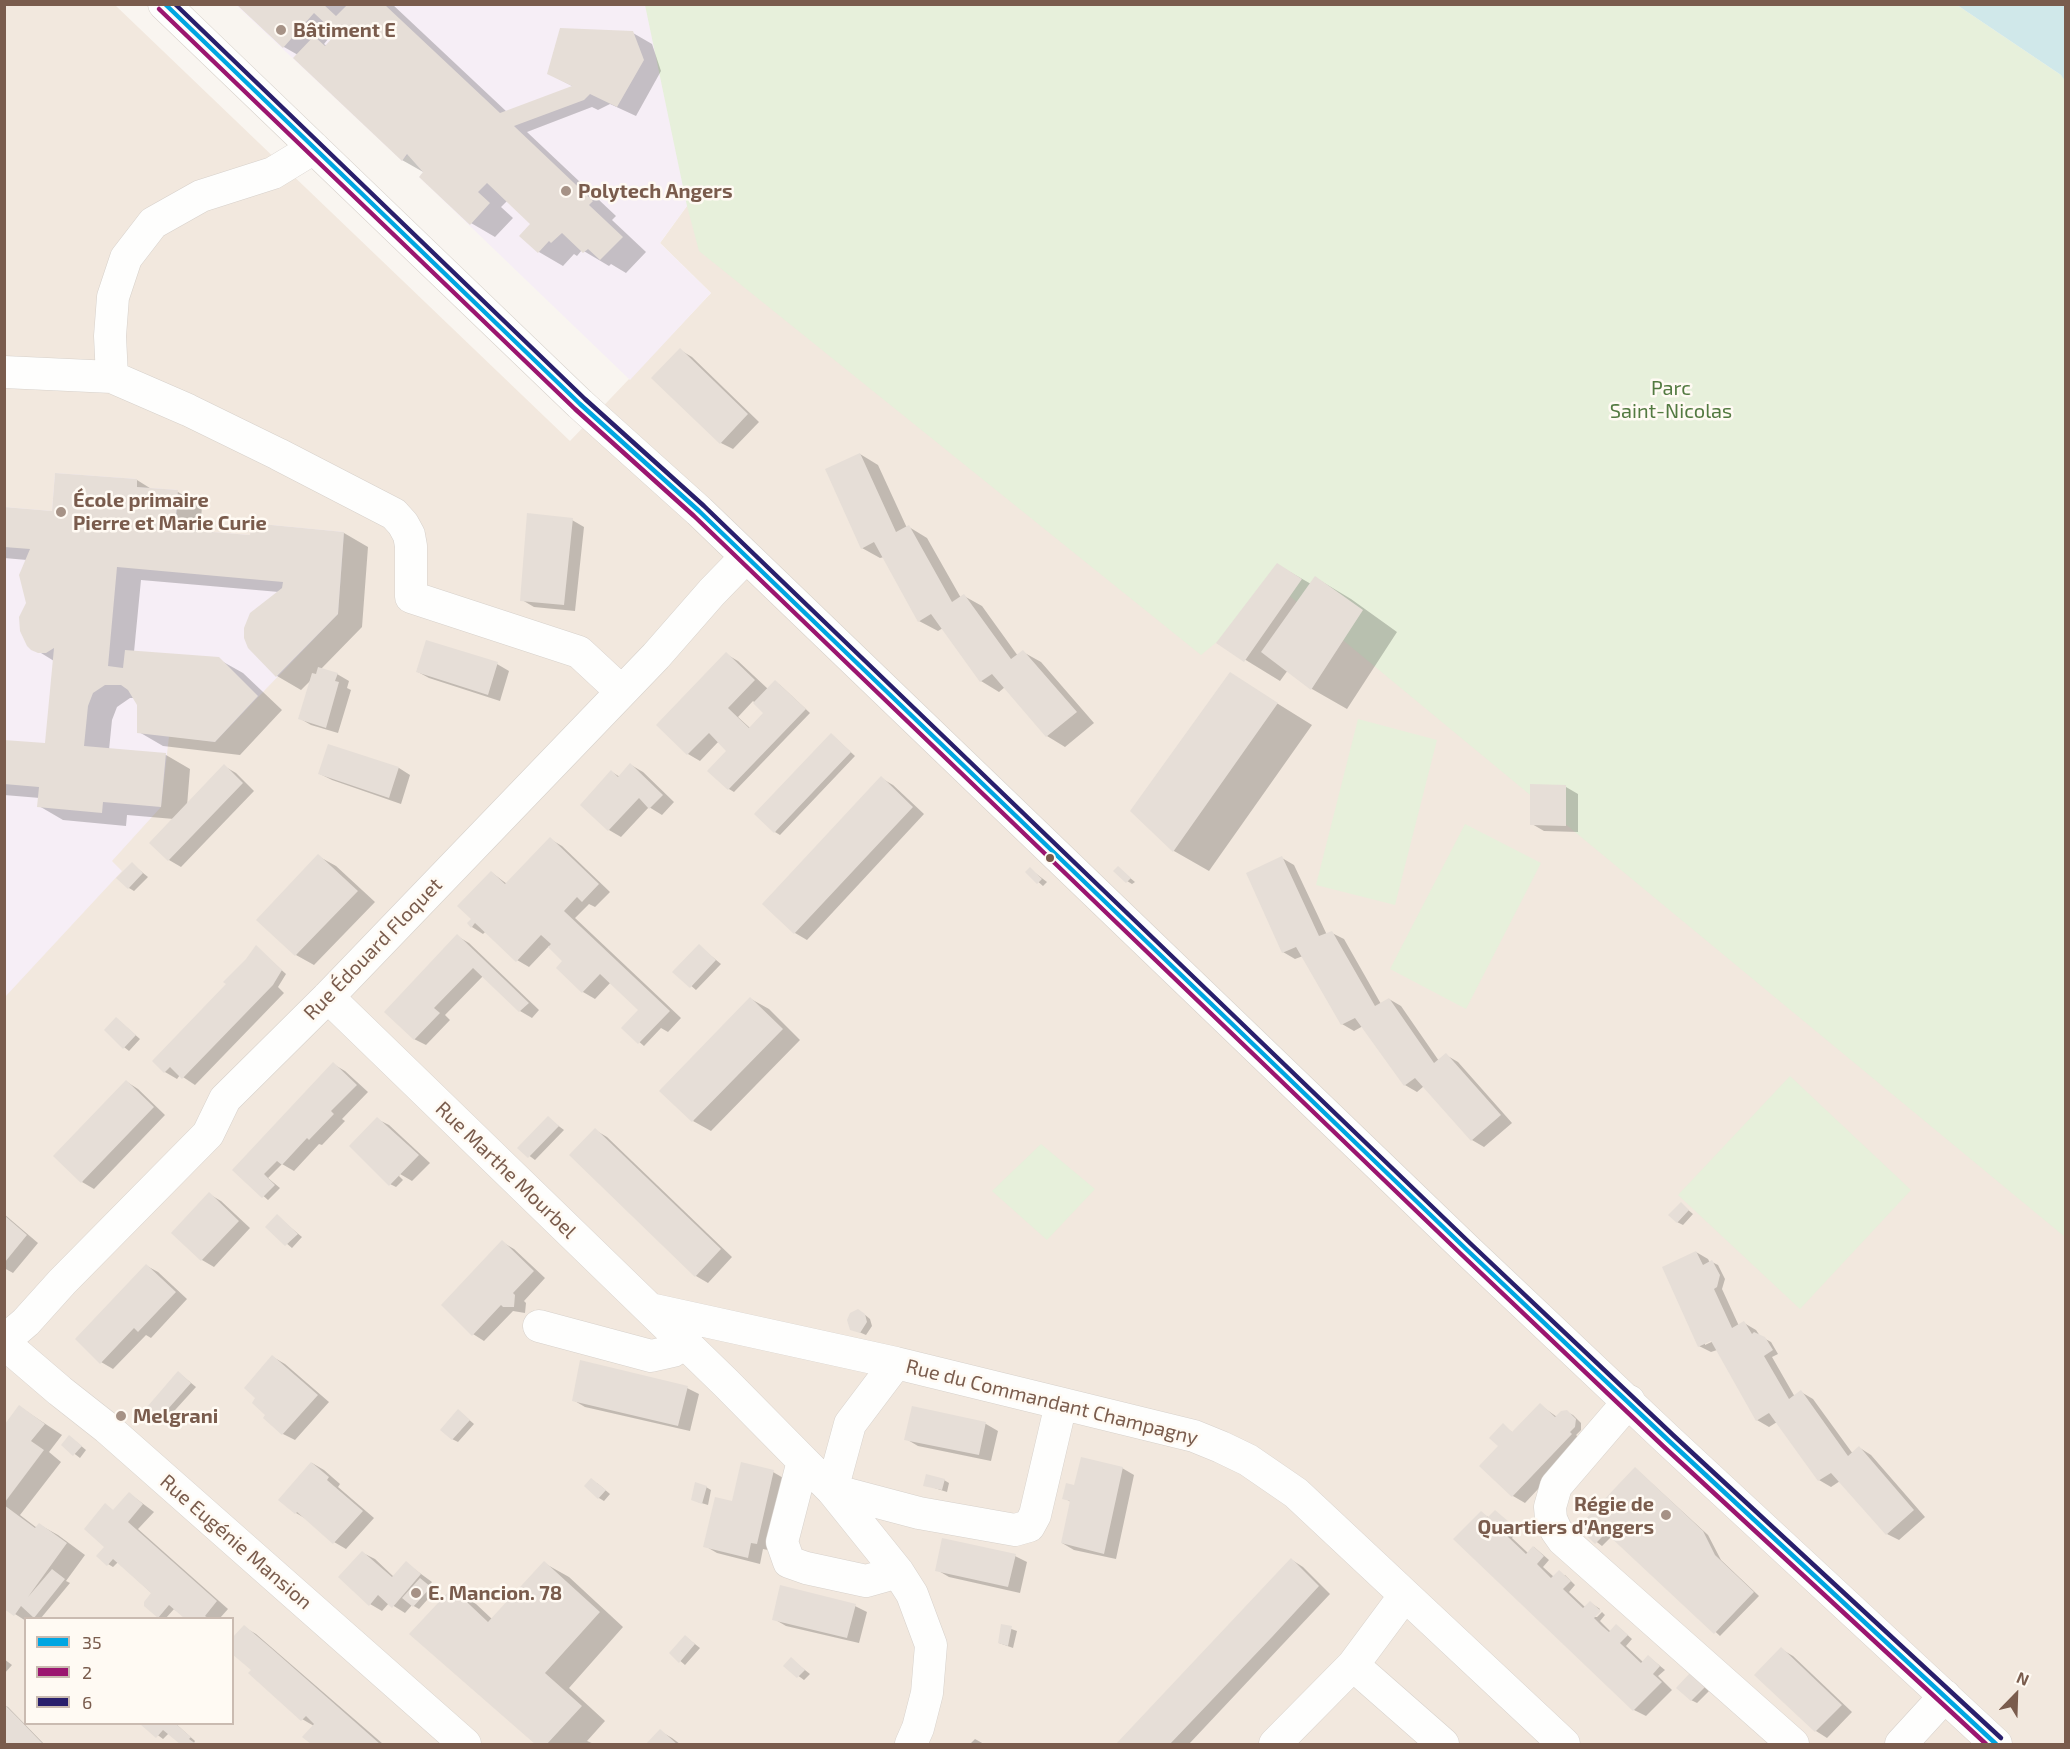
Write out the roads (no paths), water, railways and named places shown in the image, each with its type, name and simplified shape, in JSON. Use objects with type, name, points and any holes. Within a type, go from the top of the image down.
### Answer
[{"type":"street","points":[[164,4],[580,404],[699,511],[1459,1242],[1668,1440],[1996,1744]]},
{"type":"street","points":[[112,377],[110,336],[113,297],[126,258],[153,223],[201,196],[273,173],[314,148]]},
{"type":"street","points":[[4,372],[112,377],[208,420],[394,514],[409,535],[411,597],[579,652],[621,692]]},
{"type":"street","name":"Rue Édouard Floquet","points":[[4,1342],[208,1134],[225,1099],[328,997],[621,692],[746,557]]},
{"type":"street","name":"Rue Marthe Mourbel","points":[[328,997],[685,1343],[832,1490],[898,1572],[912,1594],[932,1645],[927,1693],[918,1728],[910,1744]]},
{"type":"street","name":"Rue du Commandant Champagny","points":[[650,1309],[896,1363],[1194,1436],[1248,1460],[1296,1493],[1564,1744]]},
{"type":"street","points":[[539,1326],[651,1356],[673,1351],[685,1343]]},
{"type":"street","name":"Rue Eugénie Mansion","points":[[4,1342],[60,1392],[123,1442],[465,1744]]},
{"type":"street","points":[[896,1363],[850,1424],[832,1490],[919,1513],[1016,1530],[1029,1526],[1035,1515],[1061,1404]]},
{"type":"street","points":[[1629,1401],[1556,1486],[1550,1507],[1556,1530],[1572,1548],[1792,1744]]},
{"type":"street","points":[[803,1461],[782,1542],[789,1562],[866,1581],[898,1572]]},
{"type":"street","points":[[1275,1744],[1353,1665],[1405,1595]]},
{"type":"street","points":[[1353,1665],[1443,1744]]},
{"type":"street","points":[[1901,1744],[1945,1696]]},
{"type":"water","points":[[1957,5],[2065,5],[2065,81],[2061,75]]},
{"type":"place","name":"Bâtiment E","points":[[281,30]]},
{"type":"place","name":"Polytech Angers","points":[[566,191]]},
{"type":"place","name":"École primaire Pierre et Marie Curie","points":[[61,512]]},
{"type":"place","name":"Melgrani","points":[[121,1416]]},
{"type":"place","name":"Régie de Quartiers d’Angers","points":[[1666,1515]]},
{"type":"place","name":"E. Mancion. 78","points":[[416,1593]]},
{"type":"park label","name":"Parc Saint-Nicolas","points":[[1671,400]]}]
